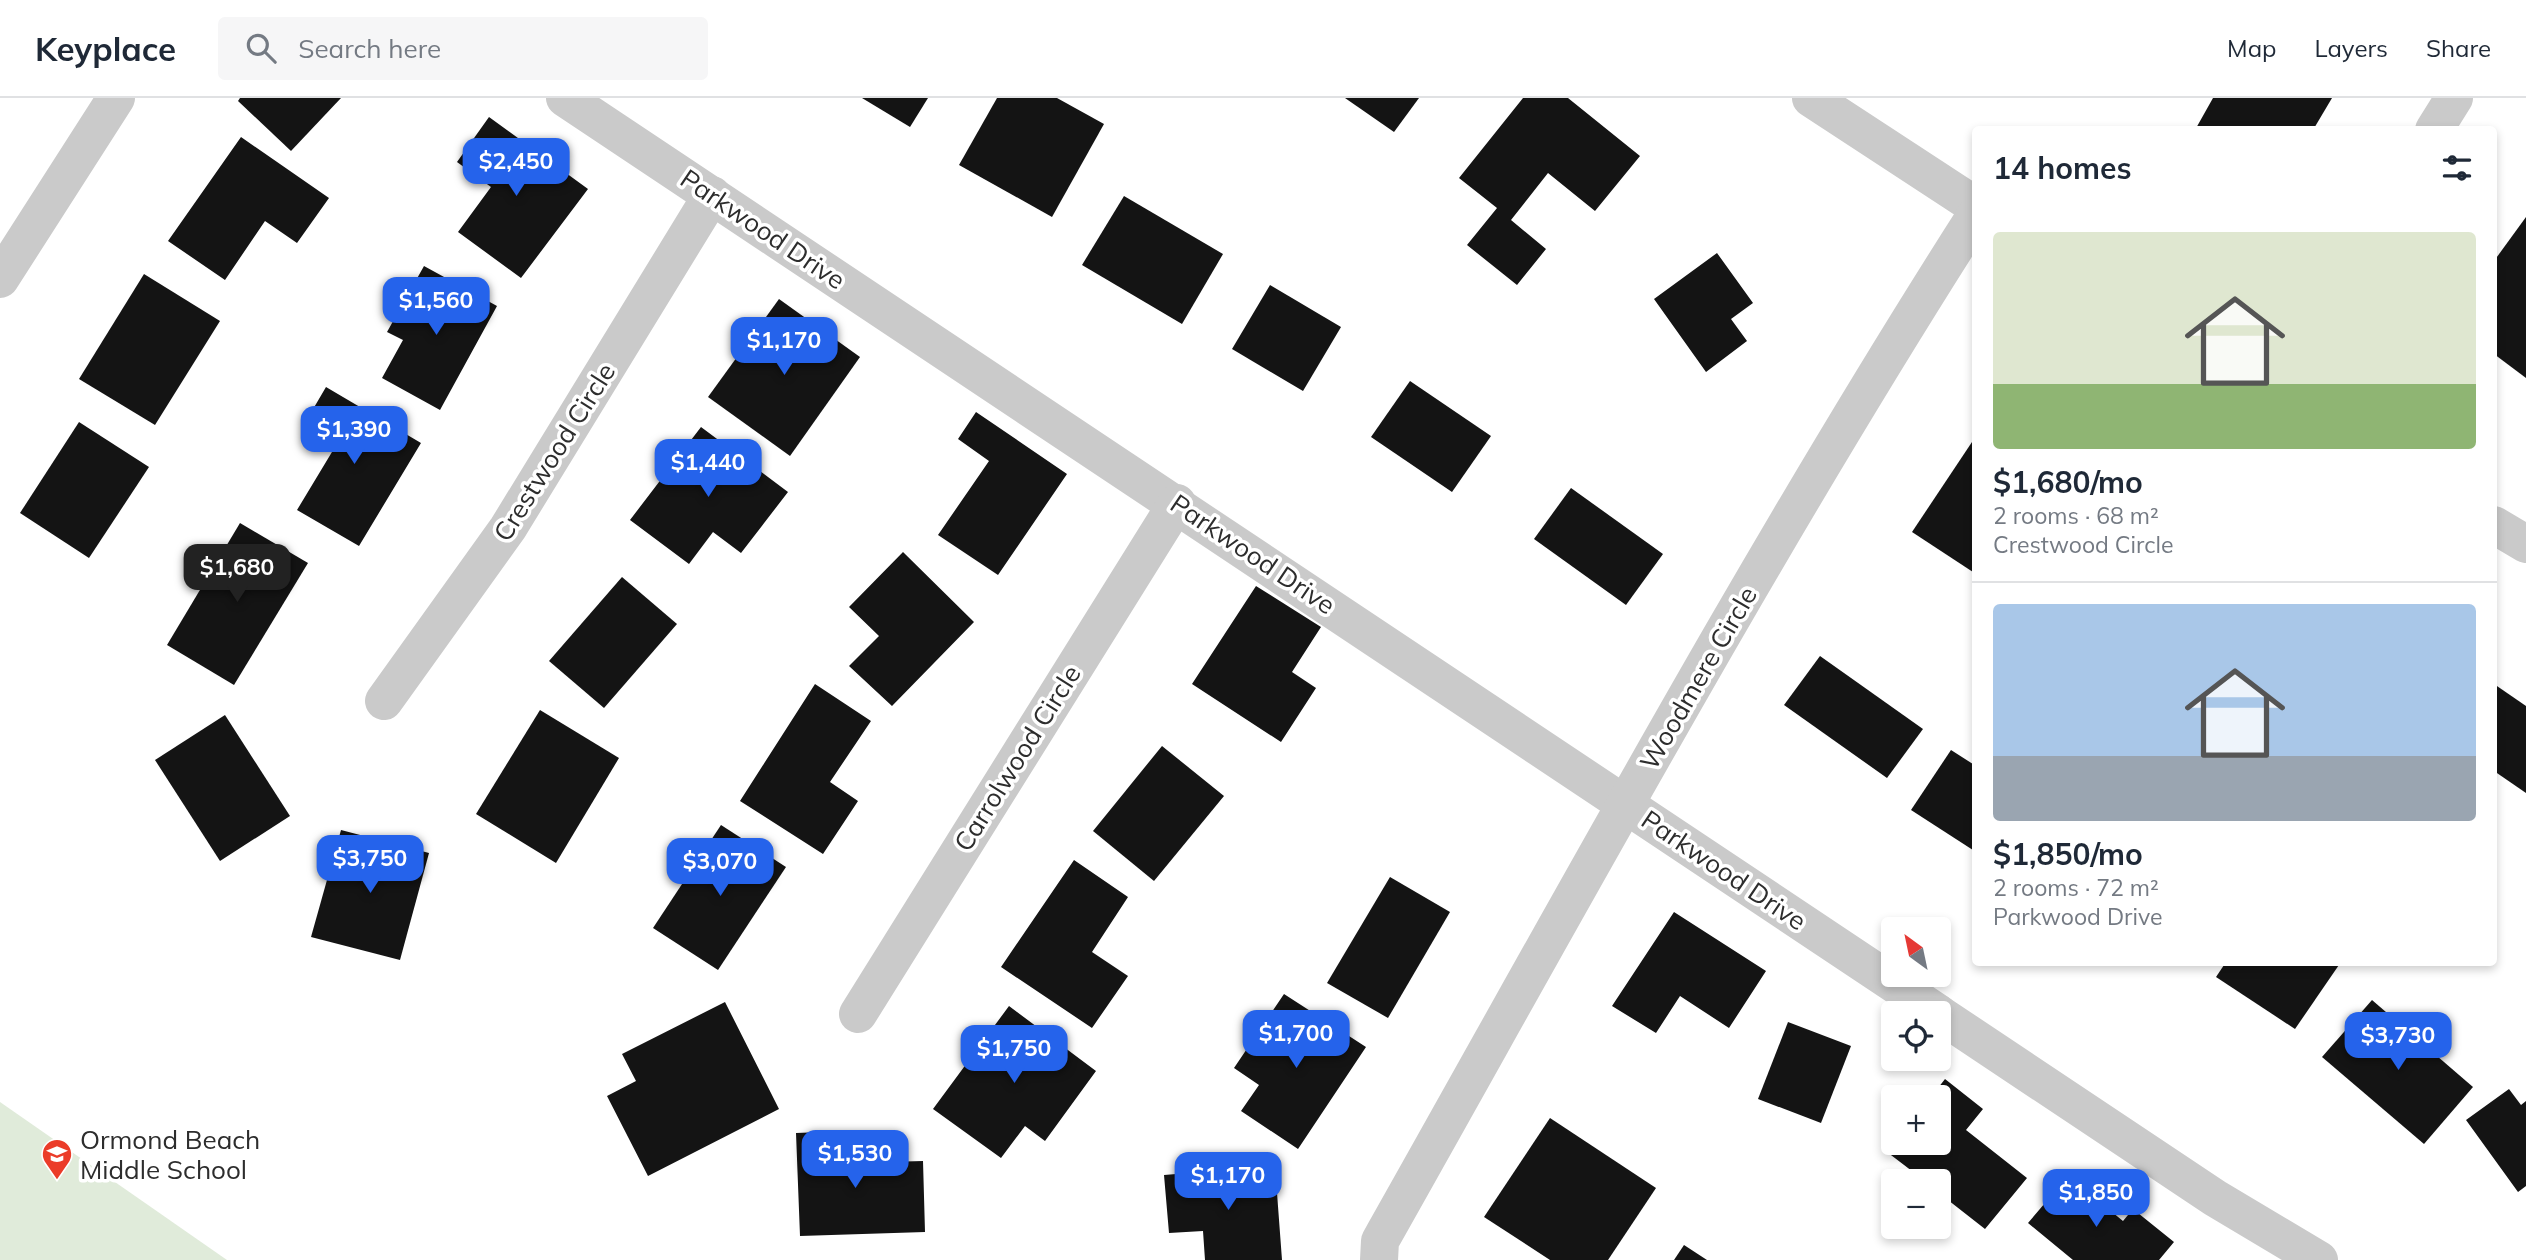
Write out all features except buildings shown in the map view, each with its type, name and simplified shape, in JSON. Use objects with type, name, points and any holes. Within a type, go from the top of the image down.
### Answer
[{"type":"street","points":[[0,279],[116,98]]},
{"type":"street","name":"Parkwood Drive","points":[[565,98],[1177,503],[1920,1001]]},
{"type":"street","points":[[1811,98],[1972,203]]},
{"type":"street","points":[[2436,126],[2454,98]]},
{"type":"street","name":"Crestwood Circle","points":[[384,701],[508,528],[712,195]]},
{"type":"street","name":"Woodmere Circle","points":[[1379,1260],[1380,1241],[1626,804],[1869,382],[1972,221]]},
{"type":"street","name":"Carrolwood Circle","points":[[858,1014],[1177,503]]},
{"type":"street","points":[[2497,527],[2526,544]]},
{"type":"street","name":"Parkwood Drive","points":[[1951,1022],[2215,1198],[2319,1260]]},
{"type":"green space","name":"Ormond Beach Middle School","points":[[0,1102],[227,1260],[0,1260]]},
{"type":"place","name":"Ormond Beach Middle School","points":[[57,1181]]}]
